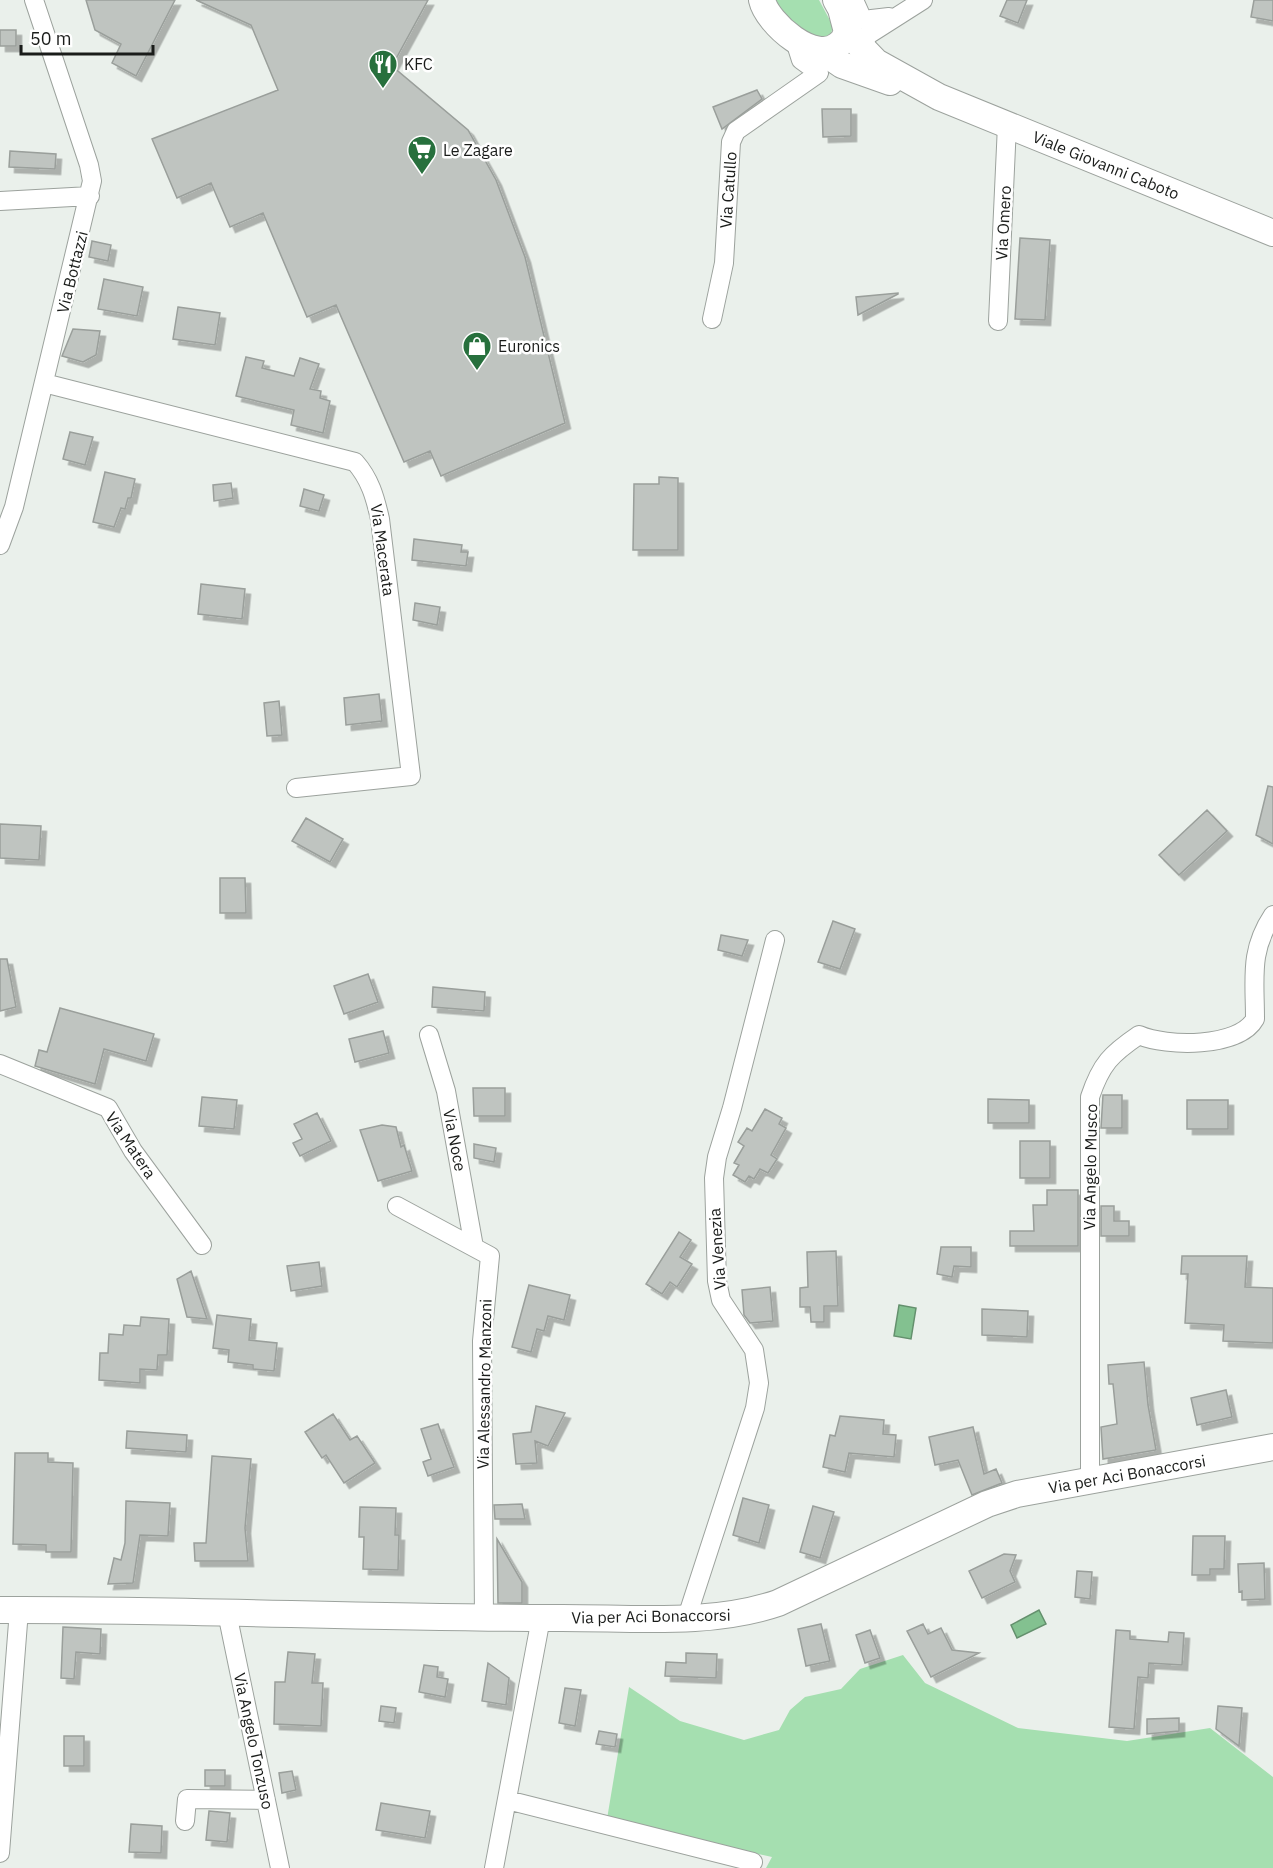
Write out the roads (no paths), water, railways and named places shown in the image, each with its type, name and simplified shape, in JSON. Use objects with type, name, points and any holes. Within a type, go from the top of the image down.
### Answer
[{"type":"main road","points":[[762,0],[764,9],[795,41],[820,50],[842,64],[871,76],[939,97]]},
{"type":"main road","points":[[836,0],[842,9],[854,41],[876,62],[939,97]]},
{"type":"main road","points":[[820,50],[832,49],[840,44],[854,41]]},
{"type":"main road","name":"Viale Giovanni Caboto","points":[[939,97],[1273,232]]},
{"type":"main road","name":"Via per Aci Bonaccorsi","points":[[9,1610],[484,1618],[710,1617],[759,1609],[987,1504],[1017,1494],[1273,1447]]},
{"type":"street","name":"Via Bottazzi","points":[[0,545],[14,507],[92,181],[89,165],[34,0]]},
{"type":"street","points":[[854,0],[863,20],[900,15]]},
{"type":"street","points":[[854,41],[868,35],[923,0]]},
{"type":"street","name":"Via Catullo","points":[[712,319],[724,263],[731,142],[736,131],[819,73],[801,60],[795,41]]},
{"type":"street","name":"Via Omero","points":[[998,321],[1007,125]]},
{"type":"street","points":[[0,201],[90,196]]},
{"type":"street","name":"Via Macerata","points":[[44,383],[355,462],[364,472],[374,493],[380,519],[411,776],[296,789]]},
{"type":"street","name":"Via Angelo Musco","points":[[1090,1480],[1089,1112],[1098,1072],[1113,1053],[1139,1035],[1179,1045],[1239,1034],[1251,1027],[1255,1019],[1255,955],[1258,940],[1273,915]]},
{"type":"street","name":"Via Venezia","points":[[687,1617],[755,1407],[759,1383],[754,1350],[721,1300],[717,1271],[714,1178],[717,1157],[732,1108],[775,939]]},
{"type":"street","name":"Via Noce","points":[[429,1035],[446,1091],[474,1247]]},
{"type":"street","name":"Via Matera","points":[[0,1064],[108,1108],[133,1151],[202,1245]]},
{"type":"street","name":"Via Alessandro Manzoni","points":[[397,1206],[490,1256],[482,1341],[484,1618]]},
{"type":"street","points":[[0,1853],[9,1610]]},
{"type":"street","name":"Via Angelo Tonzuso","points":[[227,1613],[280,1868]]},
{"type":"street","points":[[494,1868],[542,1618]]},
{"type":"street","points":[[185,1821],[187,1799],[266,1800]]},
{"type":"street","points":[[507,1800],[753,1862]]},
{"type":"place","name":"KFC","points":[[383,90]]},
{"type":"place","name":"Le Zagare","points":[[422,176]]},
{"type":"place","name":"Euronics","points":[[477,372]]}]
